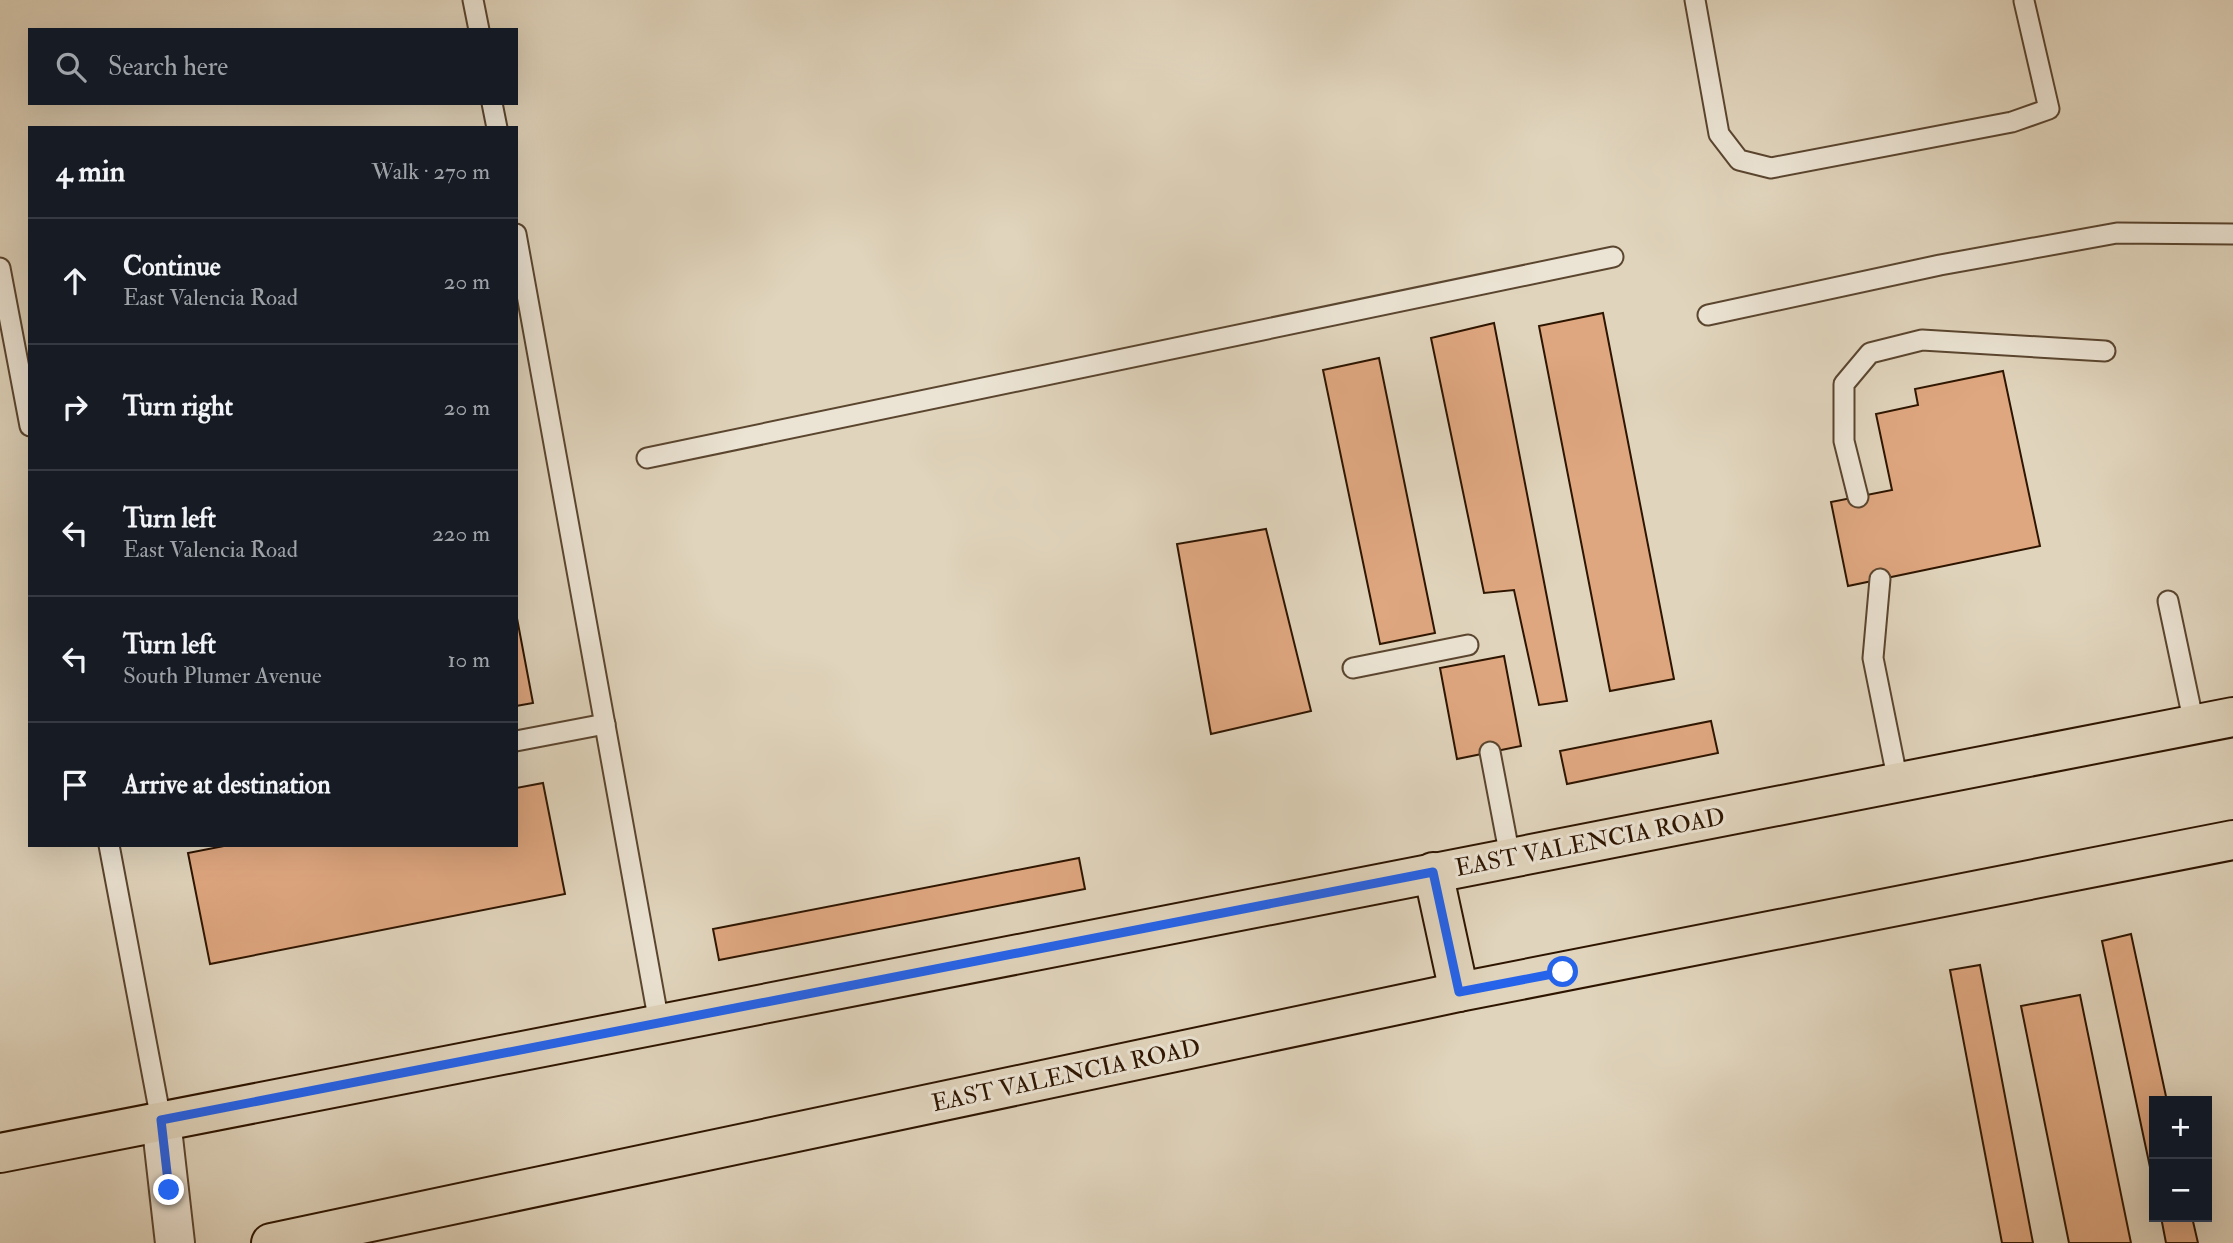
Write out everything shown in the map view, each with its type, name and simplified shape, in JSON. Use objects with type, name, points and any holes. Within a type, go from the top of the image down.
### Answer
[{"type":"main road","name":"EAST VALENCIA ROAD","points":[[0,1153],[2233,717]]},
{"type":"main road","name":"EAST VALENCIA ROAD","points":[[271,1243],[1459,992],[2233,839]]},
{"type":"main road","points":[[1433,872],[1459,992]]},
{"type":"street","points":[[161,1120],[175,1243]]},
{"type":"lane","points":[[473,0],[478,28]]},
{"type":"lane","points":[[1695,0],[1719,134],[1739,160],[1771,167],[2012,122],[2049,110],[2024,1]]},
{"type":"lane","points":[[492,105],[497,126]]},
{"type":"lane","points":[[1708,315],[1940,265],[2117,233],[2233,234]]},
{"type":"lane","points":[[518,256],[522,302],[605,724],[659,1023]]},
{"type":"lane","points":[[647,458],[1614,257]]},
{"type":"lane","points":[[0,268],[27,391]]},
{"type":"lane","points":[[1858,497],[1844,441],[1844,384],[1870,353],[1922,340],[2105,351]]},
{"type":"lane","points":[[1880,579],[1873,658],[1898,782]]},
{"type":"lane","points":[[2168,601],[2194,724]]},
{"type":"lane","points":[[1353,668],[1468,645]]},
{"type":"lane","points":[[518,741],[605,724]]},
{"type":"lane","points":[[1490,752],[1510,857]]},
{"type":"lane","points":[[109,847],[161,1120]]},
{"type":"building","points":[[1603,313],[1674,679],[1610,691],[1539,326]]},
{"type":"building","points":[[1494,323],[1567,701],[1539,705],[1514,590],[1484,593],[1431,338]]},
{"type":"building","points":[[1379,358],[1435,633],[1380,644],[1323,370]]},
{"type":"building","points":[[2003,371],[2040,546],[1848,586],[1831,502],[1892,490],[1876,414],[1918,405],[1915,389]]},
{"type":"building","points":[[1266,529],[1311,711],[1211,734],[1177,544]]},
{"type":"building","points":[[518,624],[533,703],[518,706]]},
{"type":"building","points":[[1504,656],[1521,746],[1457,759],[1440,668]]},
{"type":"building","points":[[1711,721],[1718,753],[1567,784],[1560,751]]},
{"type":"building","points":[[543,783],[565,894],[210,964],[188,853],[219,847],[518,847],[518,788]]},
{"type":"building","points":[[1079,858],[1085,889],[719,960],[713,929]]},
{"type":"building","points":[[2131,934],[2166,1096],[2149,1096],[2149,1162],[2102,941]]},
{"type":"building","points":[[1980,965],[2033,1243],[2002,1243],[1950,970]]},
{"type":"building","points":[[2080,995],[2131,1243],[2069,1243],[2021,1006]]},
{"type":"building","points":[[2162,1222],[2193,1222],[2198,1243],[2166,1243]]},
{"type":"route","points":[[169,1190],[161,1120],[1433,872],[1459,992],[1563,972]]}]
